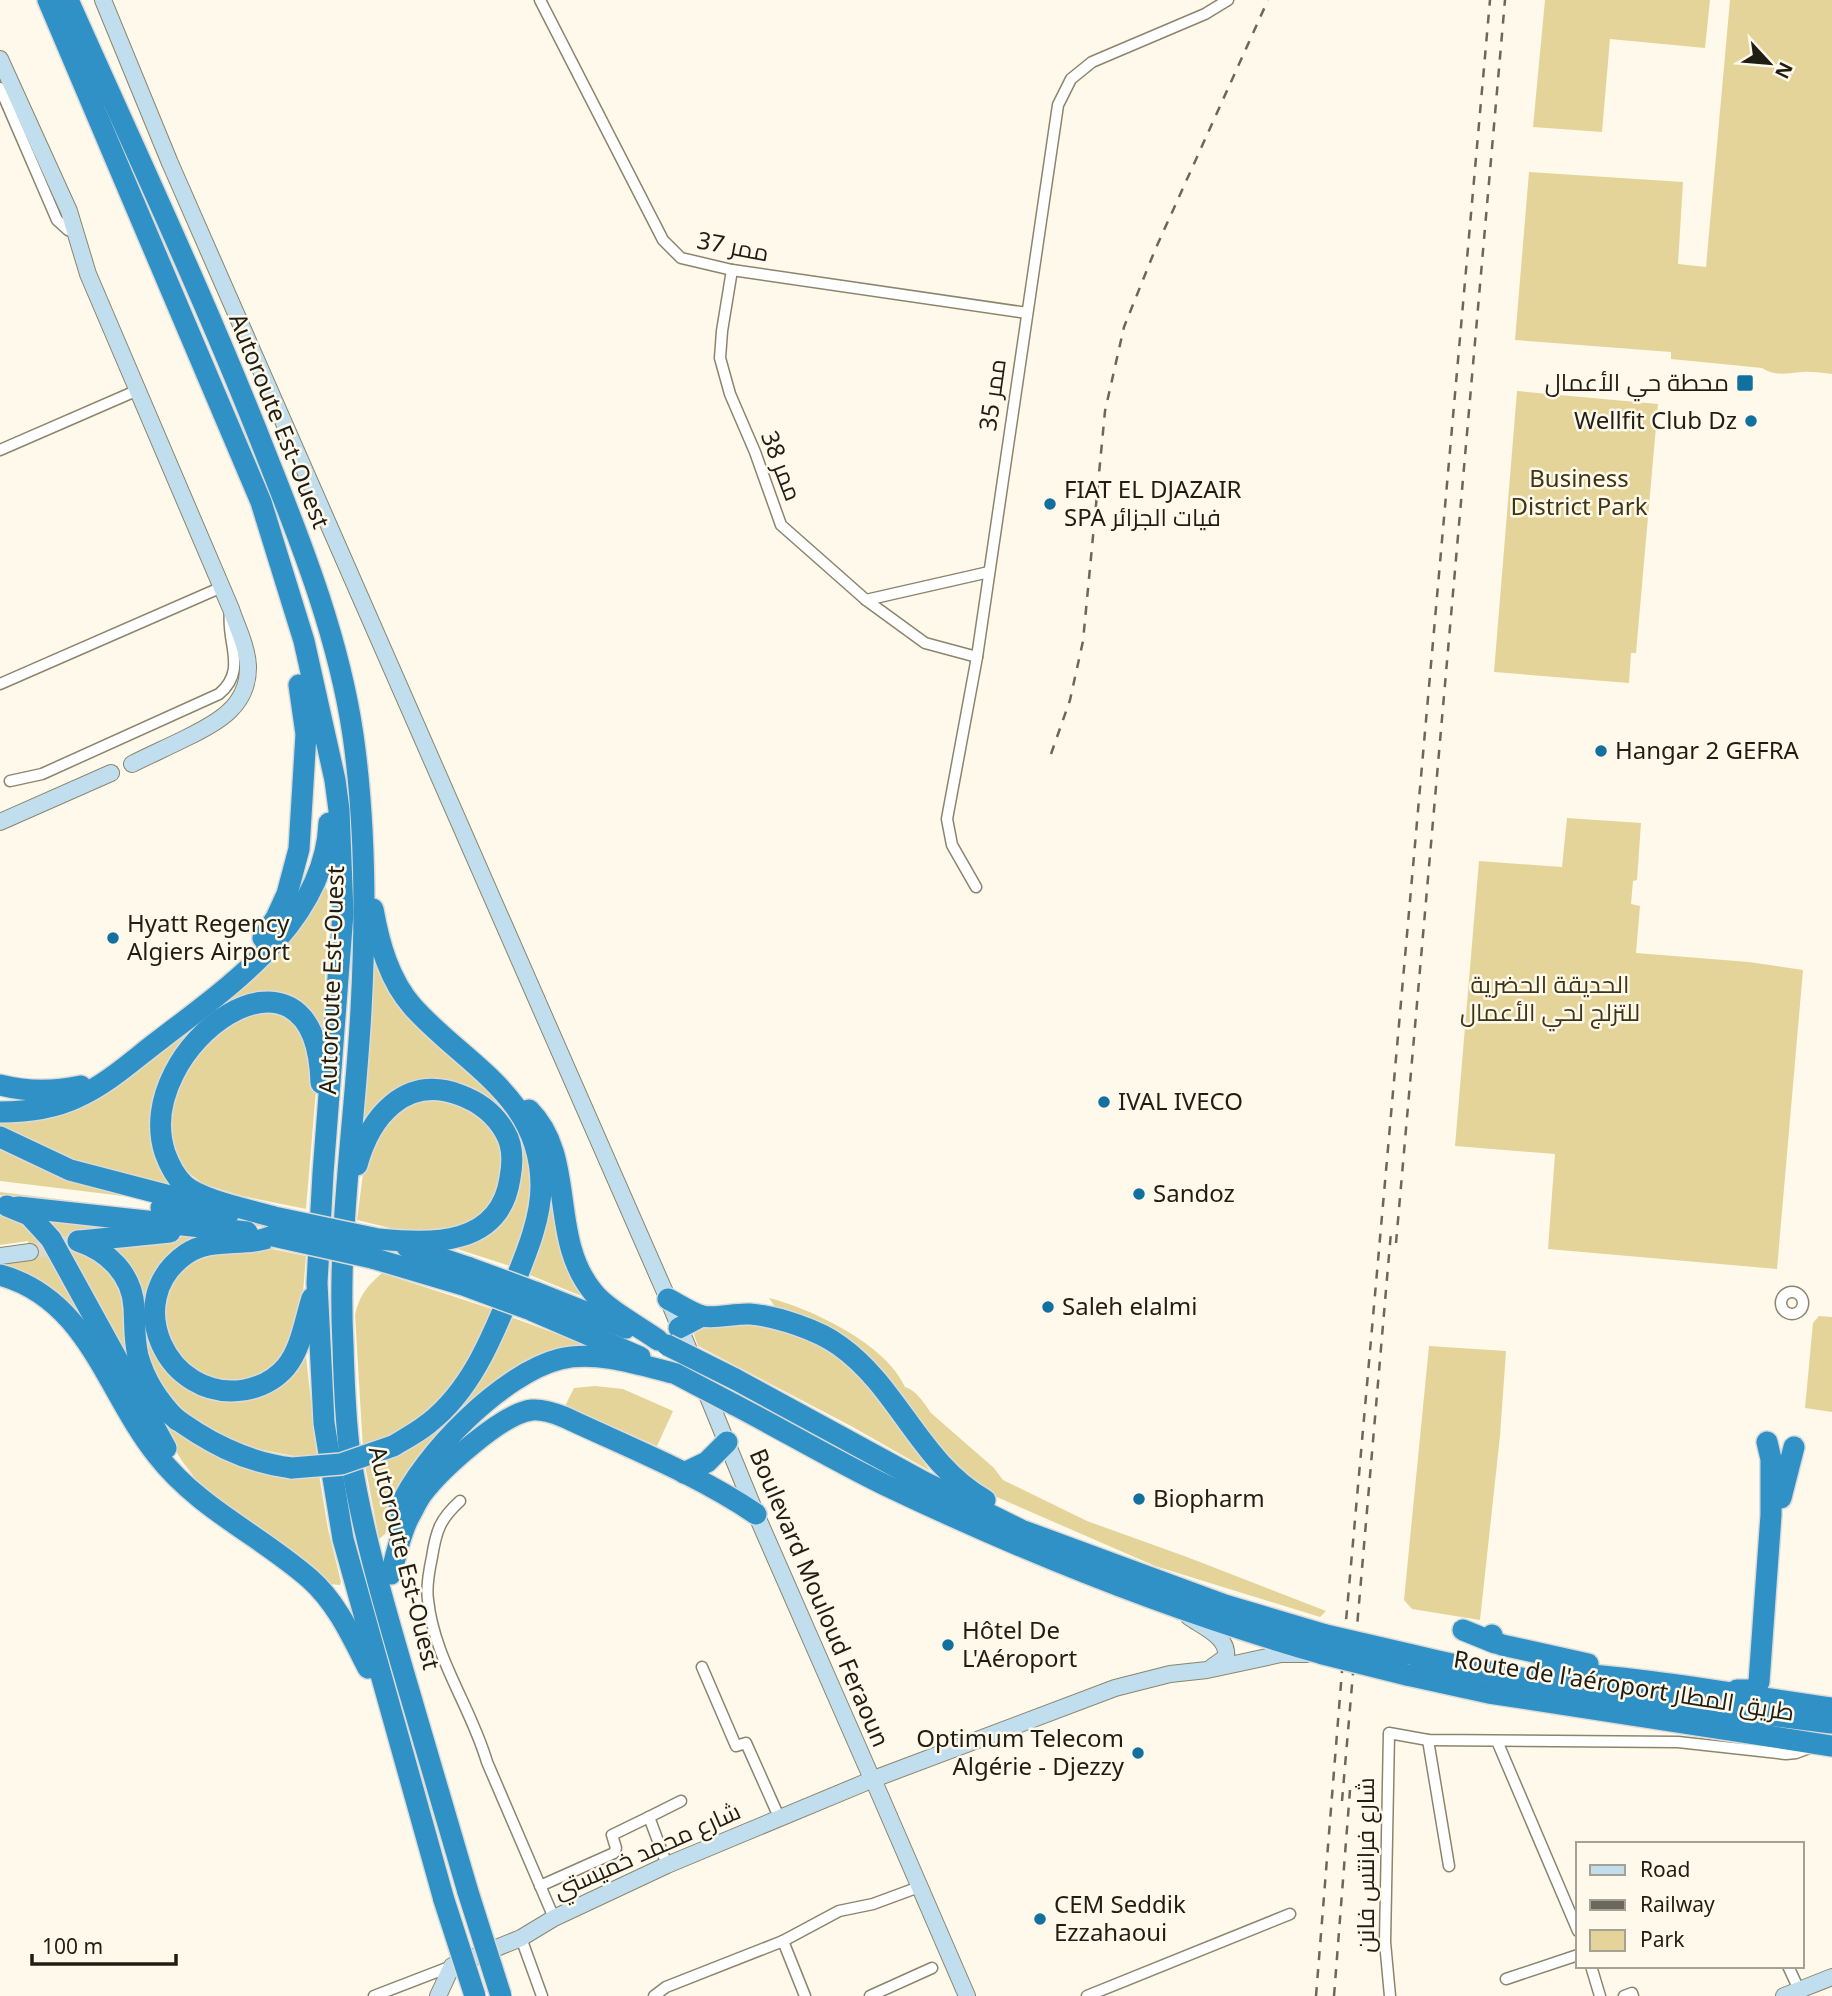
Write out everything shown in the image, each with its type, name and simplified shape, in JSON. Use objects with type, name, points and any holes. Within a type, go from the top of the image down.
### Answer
[{"type":"highway","name":"Autoroute Est-Ouest","points":[[48,0],[261,502],[304,641],[337,790],[343,913],[317,1283],[324,1423],[343,1539],[390,1714],[475,1996]]},
{"type":"highway","name":"Autoroute Est-Ouest","points":[[68,0],[244,397],[307,558],[326,615],[352,729],[363,834],[364,907],[360,1012],[344,1215],[342,1341],[349,1447],[357,1493],[390,1625],[501,1996]]},
{"type":"highway","points":[[179,1025],[254,949],[270,929],[287,894],[298,857],[306,724],[282,569]]},
{"type":"highway","points":[[0,1112],[58,1105],[93,1089],[179,1025],[263,954],[292,920],[312,889],[323,860],[328,830],[328,800],[320,716]]},
{"type":"highway","points":[[363,834],[377,933],[385,958],[411,1005],[534,1115],[548,1137],[557,1164],[566,1235],[573,1259],[593,1293],[735,1379],[924,1482],[1021,1530],[1325,1645]]},
{"type":"highway","points":[[274,1227],[187,1187],[171,1167],[160,1134],[161,1114],[172,1081],[192,1045],[225,1015],[247,1005],[271,1002],[295,1011],[313,1032],[319,1063],[323,1173]]},
{"type":"highway","points":[[0,1085],[33,1091],[69,1089],[104,1078],[125,1067]]},
{"type":"highway","points":[[131,1382],[177,1420],[207,1440],[240,1456],[265,1464],[292,1468],[341,1464],[393,1446],[429,1423],[459,1393],[481,1357],[524,1258],[538,1210],[541,1187],[538,1158],[527,1124],[512,1101],[488,1075]]},
{"type":"highway","points":[[344,1215],[363,1142],[372,1126],[392,1104],[431,1089],[449,1091],[481,1105],[499,1123],[511,1143],[511,1170],[509,1186],[495,1214],[462,1238],[375,1249]]},
{"type":"highway","points":[[0,1137],[70,1170],[224,1220]]},
{"type":"highway","points":[[2,1201],[224,1220],[274,1227],[375,1249],[466,1276],[533,1301],[668,1338],[702,1316]]},
{"type":"highway","points":[[2,1201],[29,1215],[51,1239],[163,1444],[195,1495]]},
{"type":"highway","points":[[177,1420],[156,1396],[142,1367],[135,1336],[134,1305],[124,1276],[105,1254],[78,1241],[224,1220]]},
{"type":"highway","points":[[274,1227],[255,1242],[216,1242],[202,1246],[183,1257],[168,1273],[158,1297],[156,1325],[164,1352],[177,1368],[195,1382],[216,1390],[239,1390],[269,1382],[285,1369],[295,1352],[317,1283]]},
{"type":"highway","points":[[0,1275],[39,1291],[68,1315],[83,1335],[141,1433],[169,1469],[195,1495],[318,1587],[351,1634],[390,1714]]},
{"type":"highway","points":[[668,1299],[702,1316],[751,1314],[789,1322],[839,1345],[864,1368],[892,1401],[943,1468],[971,1493],[1022,1522],[1135,1573]]},
{"type":"highway","points":[[533,1301],[613,1344],[677,1374],[880,1483],[1091,1576],[1262,1637],[1325,1645],[1407,1665]]},
{"type":"highway","points":[[390,1625],[395,1522],[404,1497],[417,1475],[472,1415],[500,1390],[525,1374],[561,1359],[609,1359],[677,1374]]},
{"type":"highway","points":[[391,1574],[407,1521],[422,1494],[455,1459],[516,1415],[532,1410],[547,1411],[684,1473],[732,1497],[756,1514]]},
{"type":"highway","points":[[684,1473],[707,1462],[727,1443]]},
{"type":"highway","points":[[1704,1687],[1715,1686],[1751,1692],[1758,1685],[1771,1515],[1771,1459],[1767,1443]]},
{"type":"highway","points":[[1794,1447],[1785,1476],[1779,1512],[1763,1686],[1770,1696],[1799,1700],[1810,1705]]},
{"type":"highway","points":[[1463,1630],[1662,1678],[1675,1684]]},
{"type":"highway","name":"Route de l'aéroport طريق المطار","points":[[1407,1665],[1492,1674],[1832,1723]]},
{"type":"highway","name":"Route de l'aéroport طريق المطار","points":[[1407,1665],[1489,1693],[1825,1745]]},
{"type":"highway","points":[[1492,1674],[1532,1671],[1593,1674],[1704,1687],[1832,1708]]},
{"type":"highway","points":[[1647,1718],[1672,1732],[1678,1742]]},
{"type":"main road","name":"Boulevard Mouloud Feraoun","points":[[103,0],[170,163],[668,1299],[668,1338],[727,1443],[967,1996]]},
{"type":"main road","points":[[0,59],[69,211],[88,274],[222,587],[246,655],[247,677],[240,698],[227,715],[132,764]]},
{"type":"main road","points":[[0,822],[111,774]]},
{"type":"main road","points":[[0,1256],[30,1252]]},
{"type":"main road","points":[[1171,1605],[1219,1637],[1224,1644],[1226,1657],[1207,1670]]},
{"type":"main road","name":"شارع محمد خميستي","points":[[452,1966],[521,1938],[554,1917],[667,1864],[779,1817],[872,1779],[1115,1688],[1170,1674],[1207,1670],[1325,1645]]},
{"type":"main road","points":[[439,1996],[452,1966]]},
{"type":"main road","points":[[1795,1994],[1832,1977]]},
{"type":"street","name":"ممر 37","points":[[540,0],[663,240],[681,258],[732,270],[1027,313]]},
{"type":"street","name":"ممر 35","points":[[976,887],[952,845],[947,820],[977,657],[1058,105],[1071,79],[1092,62],[1205,13],[1227,0]]},
{"type":"street","points":[[0,88],[57,220],[75,233]]},
{"type":"street","name":"ممر 38","points":[[732,270],[720,358],[730,394],[755,452],[781,526],[866,600],[925,643],[977,657]]},
{"type":"street","points":[[0,450],[138,390]]},
{"type":"street","points":[[866,600],[989,572]]},
{"type":"street","points":[[0,684],[222,587]]},
{"type":"street","points":[[10,781],[34,777],[214,697],[223,690],[235,670],[229,635],[231,609]]},
{"type":"street","points":[[460,1501],[445,1515],[435,1536],[429,1570],[428,1600],[450,1674],[481,1740],[486,1762],[554,1917]]},
{"type":"street","points":[[702,1667],[736,1746],[746,1743],[779,1817]]},
{"type":"street","name":"شارع فرانتس فانن","points":[[1390,1996],[1385,1942],[1389,1733],[1428,1740]]},
{"type":"street","points":[[1449,1866],[1428,1740],[1678,1742],[1786,1754],[1825,1745]]},
{"type":"street","points":[[1497,1741],[1576,1926]]},
{"type":"street","points":[[540,1886],[614,1853],[616,1848],[612,1835],[681,1801]]},
{"type":"street","points":[[649,1817],[667,1864]]},
{"type":"street","points":[[654,1996],[666,1987],[783,1941],[839,1911],[873,1904],[919,1887]]},
{"type":"street","points":[[1087,1996],[1290,1914]]},
{"type":"street","points":[[521,1938],[542,1996]]},
{"type":"street","points":[[783,1941],[805,1996]]},
{"type":"street","points":[[1506,1979],[1576,1956]]},
{"type":"street","points":[[374,1996],[452,1966]]},
{"type":"street","points":[[870,1996],[932,1968]]},
{"type":"street","points":[[1592,1968],[1600,1996]]},
{"type":"street","points":[[1788,1968],[1795,1994]]},
{"type":"street","points":[[1625,1996],[1632,1993],[1633,1996]]},
{"type":"green space","points":[[1545,0],[1710,0],[1705,48],[1610,39],[1602,132],[1533,127]]},
{"type":"green space","points":[[1730,0],[1832,0],[1832,374],[1777,373],[1762,368],[1671,359],[1671,352],[1515,340],[1529,172],[1683,182],[1678,264],[1706,267]]},
{"type":"green space","name":"Business District Park","points":[[1517,391],[1658,404],[1636,653],[1631,653],[1629,683],[1494,672]]},
{"type":"green space","name":"الحديقة الحضرية للتزلج لحي الأعمال","points":[[1567,818],[1641,823],[1637,880],[1633,881],[1631,904],[1640,906],[1636,953],[1749,962],[1803,970],[1777,1269],[1548,1249],[1555,1154],[1455,1146],[1479,861],[1562,867]]},
{"type":"green space","points":[[323,884],[328,891],[323,1035],[306,1015],[282,1002],[249,996],[234,999],[199,1026],[179,1053],[159,1088],[152,1114],[153,1141],[164,1164],[189,1191],[87,1167],[0,1128],[0,1120],[107,1089]]},
{"type":"green space","points":[[376,946],[403,1002],[515,1113],[530,1157],[531,1204],[513,1267],[445,1245],[481,1234],[514,1140],[429,1084],[362,1137]]},
{"type":"green space","points":[[256,1005],[298,1021],[317,1078],[306,1209],[242,1196],[203,1184],[180,1166],[168,1141],[171,1090],[190,1052]]},
{"type":"green space","points":[[417,1098],[461,1100],[496,1129],[508,1168],[484,1219],[427,1237],[357,1220],[366,1151],[377,1128]]},
{"type":"green space","points":[[0,1146],[148,1199],[0,1181]]},
{"type":"green space","points":[[547,1181],[584,1297],[525,1273]]},
{"type":"green space","points":[[0,1192],[163,1212],[249,1218],[292,1232],[246,1224],[0,1195]]},
{"type":"green space","points":[[0,1204],[37,1230],[129,1399],[84,1330],[0,1268],[0,1264],[31,1259],[28,1241],[0,1245]]},
{"type":"green space","points":[[29,1208],[147,1224],[76,1234],[118,1275],[135,1368]]},
{"type":"green space","points":[[201,1235],[149,1318],[216,1398],[301,1353],[306,1356],[317,1456],[294,1456],[248,1447],[225,1438],[196,1421],[175,1404],[149,1375],[136,1297],[98,1245]]},
{"type":"green space","points":[[219,1246],[272,1249],[306,1256],[300,1329],[273,1373],[235,1386],[184,1368],[161,1325],[164,1298],[183,1264]]},
{"type":"green space","points":[[382,1273],[495,1310],[474,1358],[421,1422],[363,1449],[355,1315],[364,1292]]},
{"type":"green space","points":[[769,1298],[806,1310],[846,1330],[882,1356],[905,1387],[917,1394],[931,1413],[994,1468],[1003,1480],[1087,1521],[1326,1611],[1320,1617],[1155,1566],[985,1492],[949,1461],[896,1392],[777,1310]]},
{"type":"green space","points":[[508,1316],[601,1350],[537,1363],[391,1509],[385,1534],[379,1539],[365,1465],[401,1450]]},
{"type":"green space","points":[[1819,1316],[1832,1317],[1832,1412],[1805,1408],[1813,1323]]},
{"type":"green space","points":[[757,1321],[811,1339],[834,1352],[880,1400],[930,1471],[851,1426],[698,1346],[694,1335],[697,1328]]},
{"type":"green space","points":[[1429,1346],[1506,1351],[1500,1436],[1480,1620],[1412,1609],[1404,1600]]},
{"type":"green space","points":[[595,1386],[623,1389],[673,1411],[657,1446],[565,1406],[574,1388]]},
{"type":"green space","points":[[146,1402],[213,1446],[319,1474],[340,1585],[327,1584],[200,1485]]},
{"type":"tunnel","points":[[30,1252],[78,1241]]},
{"type":"railway","points":[[1051,754],[1070,700],[1083,641],[1105,411],[1124,327],[1155,250],[1268,0]]},
{"type":"railway","points":[[1316,1996],[1346,1621],[1490,0]]},
{"type":"railway","points":[[1396,1243],[1505,0]]},
{"type":"railway","points":[[1342,1801],[1391,1232]]},
{"type":"railway","points":[[1334,1996],[1350,1790]]},
{"type":"place","name":"محطة حي الأعمال","points":[[1745,383]]},
{"type":"place","name":"Wellfit Club Dz","points":[[1751,421]]},
{"type":"place","name":"FIAT EL DJAZAIR SPA فيات الجزائر","points":[[1050,504]]},
{"type":"place","name":"Hangar 2 GEFRA","points":[[1601,751]]},
{"type":"place","name":"Hyatt Regency Algiers Airport","points":[[113,938]]},
{"type":"place","name":"IVAL IVECO","points":[[1104,1102]]},
{"type":"place","name":"Sandoz","points":[[1139,1194]]},
{"type":"place","name":"Saleh elalmi","points":[[1048,1307]]},
{"type":"place","name":"Biopharm","points":[[1139,1499]]},
{"type":"place","name":"Hôtel De L'Aéroport","points":[[948,1645]]},
{"type":"place","name":"Optimum Telecom Algérie - Djezzy","points":[[1138,1753]]},
{"type":"place","name":"CEM Seddik Ezzahaoui","points":[[1040,1919]]}]
